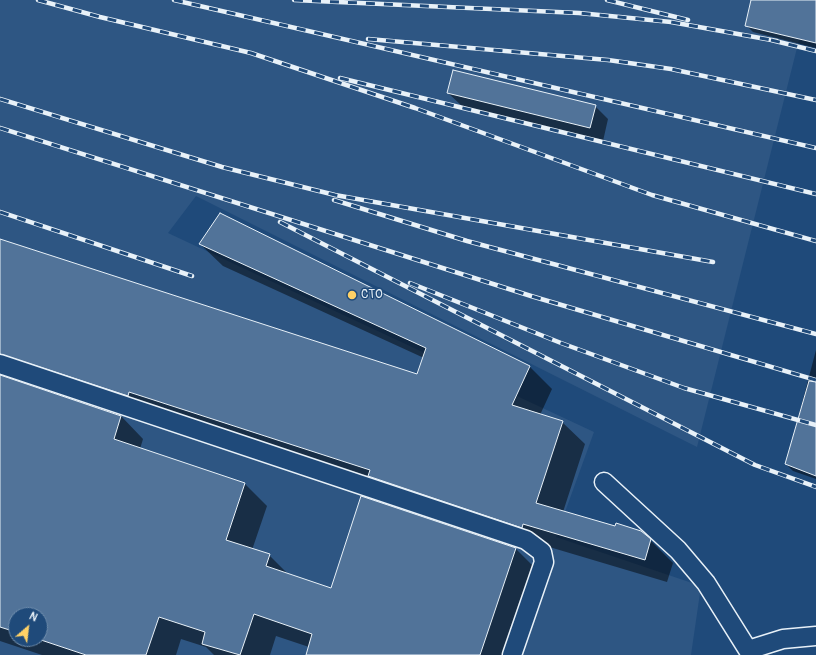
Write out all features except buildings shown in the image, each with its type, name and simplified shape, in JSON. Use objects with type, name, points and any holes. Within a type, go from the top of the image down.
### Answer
[{"type":"lane","points":[[0,364],[526,540],[542,552],[544,562],[512,655]]},
{"type":"lane","points":[[604,482],[678,550],[706,583],[747,653],[783,639],[816,636]]},
{"type":"shaded area","points":[[0,0],[809,0],[697,447],[196,196],[168,233],[594,432],[556,537],[701,586],[691,655],[0,655]]},
{"type":"railway","points":[[38,0],[100,17],[251,53],[415,108],[652,195],[816,241]]},
{"type":"railway","points":[[174,0],[816,148]]},
{"type":"railway","points":[[294,0],[579,13],[671,22],[777,41]]},
{"type":"railway","points":[[607,0],[688,20]]},
{"type":"railway","points":[[368,39],[608,60],[671,69],[816,100]]},
{"type":"railway","points":[[771,40],[816,51]]},
{"type":"railway","points":[[340,78],[816,194]]},
{"type":"railway","points":[[0,99],[222,167],[335,195],[713,262]]},
{"type":"railway","points":[[0,128],[531,296],[816,380]]},
{"type":"railway","points":[[334,200],[467,241],[816,334]]},
{"type":"railway","points":[[0,212],[192,276]]},
{"type":"railway","points":[[280,222],[755,465],[816,487]]},
{"type":"railway","points":[[410,283],[561,343],[684,388],[816,425]]},
{"type":"place","name":"CTO","points":[[352,295]]}]
